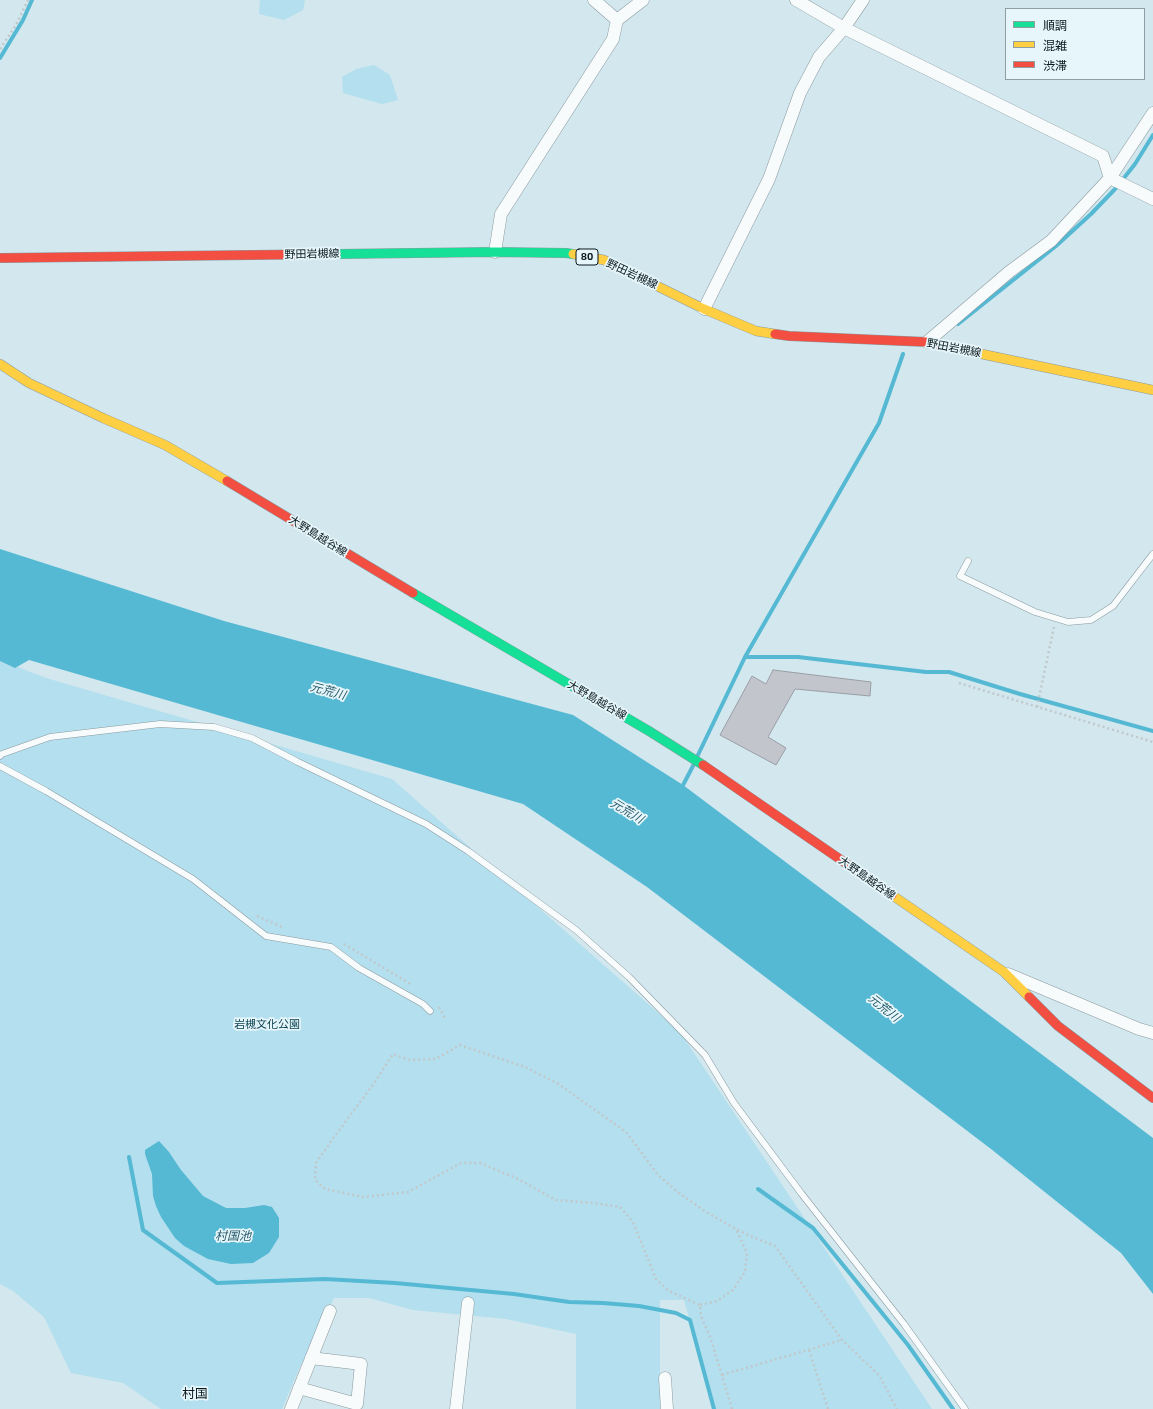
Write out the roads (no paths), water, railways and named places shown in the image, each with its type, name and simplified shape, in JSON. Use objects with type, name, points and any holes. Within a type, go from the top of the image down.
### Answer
[{"type":"main road","name":"野田岩槻線","points":[[0,258],[495,252],[566,253],[604,260],[704,309],[756,331],[789,336],[927,342],[1153,390]]},
{"type":"main road","name":"大野島越谷線","points":[[0,364],[29,382],[165,445],[211,470],[376,572],[650,731],[718,774],[1004,972],[1058,1026],[1153,1098]]},
{"type":"street","points":[[594,0],[617,20]]},
{"type":"street","points":[[495,252],[501,214],[613,39],[617,20],[643,0]]},
{"type":"street","points":[[796,0],[844,28],[1103,156],[1111,178],[1153,200]]},
{"type":"street","points":[[704,309],[769,179],[800,93],[819,57],[844,28],[863,0]]},
{"type":"street","points":[[927,342],[1010,272],[1051,241],[1111,178],[1153,113]]},
{"type":"street","points":[[1004,972],[1153,1034]]},
{"type":"street","points":[[456,1409],[468,1303]]},
{"type":"street","points":[[291,1409],[330,1311]]},
{"type":"street","points":[[299,1388],[357,1404],[361,1364],[311,1358]]},
{"type":"street","points":[[665,1378],[667,1409]]},
{"type":"lane","points":[[968,561],[960,576],[1035,612],[1068,622],[1091,620],[1113,606],[1153,554]]},
{"type":"lane","points":[[0,756],[50,737],[160,724],[214,727],[252,738],[426,824],[468,851],[576,930],[629,977],[705,1055],[734,1103],[801,1193],[904,1324],[965,1409]]},
{"type":"lane","points":[[0,766],[193,879],[266,936],[331,947],[358,968],[423,1004],[430,1011]]},
{"type":"water","name":"元荒川","points":[[0,549],[224,621],[573,715],[683,785],[1153,1138],[1153,1294],[1121,1253],[991,1149],[647,887],[523,804],[29,660],[15,668],[0,661]]},
{"type":"water","name":"村国池","points":[[159,1141],[203,1196],[226,1208],[245,1208],[264,1205],[272,1207],[279,1218],[279,1237],[269,1253],[253,1263],[231,1264],[208,1259],[184,1246],[175,1238],[161,1217],[156,1206],[153,1196],[152,1174],[145,1154],[145,1150]]},
{"type":"waterway","points":[[0,58],[23,20],[32,0]]},
{"type":"waterway","points":[[958,324],[1056,246],[1091,214],[1116,188],[1135,164],[1153,135]]},
{"type":"waterway","points":[[697,757],[745,657],[879,423],[903,354]]},
{"type":"waterway","points":[[745,657],[798,657],[926,672],[949,672],[1020,694],[1153,731]]},
{"type":"waterway","points":[[681,789],[694,764]]},
{"type":"waterway","points":[[129,1157],[143,1230],[217,1283],[325,1279],[395,1283],[514,1294],[569,1302],[639,1306],[676,1313],[690,1320],[714,1409]]},
{"type":"waterway","points":[[758,1189],[813,1228],[908,1345],[953,1409]]},
{"type":"district","name":"村国","points":[[195,1394]]},
{"type":"park label","name":"岩槻文化公園","points":[[267,1024]]}]
